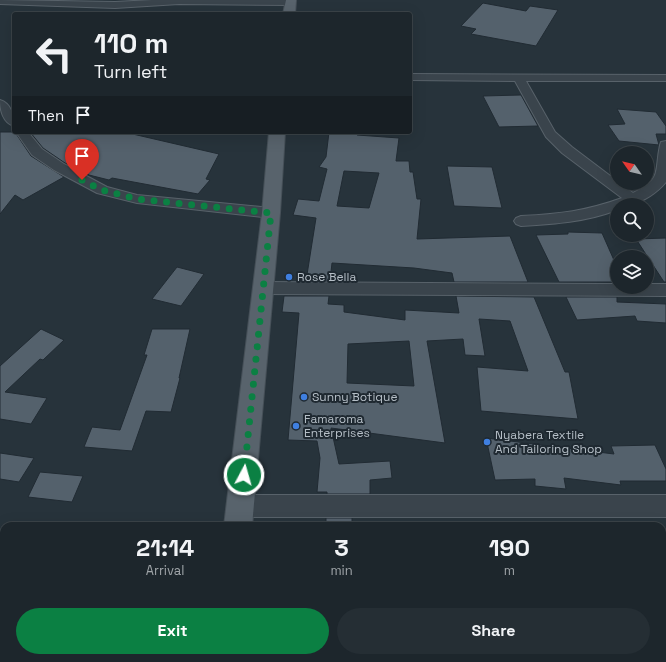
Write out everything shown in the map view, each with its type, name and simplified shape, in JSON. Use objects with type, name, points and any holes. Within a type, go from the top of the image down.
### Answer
[{"type":"main road","points":[[289,12],[291,1]]},
{"type":"main road","points":[[239,516],[271,213],[277,134]]},
{"type":"street","points":[[0,1],[115,6],[179,1],[291,1]]},
{"type":"street","points":[[412,77],[666,78]]},
{"type":"street","points":[[520,78],[550,134],[567,150],[631,198]]},
{"type":"street","points":[[0,104],[12,119]]},
{"type":"street","points":[[24,134],[37,152],[59,167],[102,190],[137,199],[271,213]]},
{"type":"street","points":[[634,198],[660,182],[664,174],[666,145]]},
{"type":"street","points":[[521,221],[575,218],[610,208]]},
{"type":"street","points":[[263,288],[666,290]]},
{"type":"street","points":[[239,516],[666,506]]},
{"type":"building","points":[[483,3],[526,11],[530,6],[558,10],[536,46],[471,34],[476,29],[461,26]]},
{"type":"building","points":[[521,95],[538,126],[499,127],[483,96]]},
{"type":"building","points":[[617,109],[656,112],[666,126],[666,134],[656,134],[659,145],[619,141],[608,125],[625,124]]},
{"type":"building","points":[[0,132],[12,132],[12,134],[16,134],[31,156],[64,177],[23,200],[15,195],[0,214]]},
{"type":"building","points":[[32,134],[133,134],[219,154],[206,179],[210,180],[198,194],[112,178],[109,180],[89,175],[65,163],[43,148]]},
{"type":"building","points":[[329,134],[357,134],[399,138],[396,161],[409,161],[410,172],[413,172],[417,199],[421,199],[417,239],[510,236],[528,282],[454,282],[452,273],[414,268],[332,263],[330,281],[306,281],[316,218],[293,215],[298,199],[319,201],[327,169],[319,167],[326,157]],"holes":[[[344,171],[379,173],[369,208],[337,206]]]},
{"type":"building","points":[[447,166],[492,167],[502,208],[454,206]]},
{"type":"building","points":[[568,232],[602,233],[610,251],[610,282],[559,282],[536,235],[568,234]]},
{"type":"building","points":[[654,238],[666,238],[666,282],[664,282],[654,267],[654,250],[643,250],[638,242],[654,242]]},
{"type":"building","points":[[177,267],[204,274],[181,306],[152,299]]},
{"type":"building","points":[[284,296],[329,296],[328,304],[344,305],[344,312],[405,320],[405,310],[459,313],[456,296],[534,297],[565,372],[569,372],[578,419],[481,411],[477,367],[528,371],[510,321],[479,319],[485,356],[465,355],[463,339],[427,341],[445,443],[331,428],[339,464],[390,461],[392,478],[370,480],[370,494],[327,494],[327,492],[317,492],[320,458],[317,441],[288,440],[299,313],[282,312]],"holes":[[[409,341],[414,386],[347,383],[348,344]]]},
{"type":"building","points":[[566,297],[617,297],[617,302],[666,304],[666,323],[637,321],[635,316],[577,320]]},
{"type":"building","points":[[41,329],[64,340],[43,360],[40,359],[5,392],[47,398],[31,424],[0,419],[0,366]]},
{"type":"building","points":[[152,329],[190,329],[171,412],[146,411],[132,451],[84,447],[92,427],[120,430],[147,355],[144,355]]},
{"type":"building","points":[[486,438],[614,454],[611,446],[655,445],[666,469],[666,481],[620,481],[621,485],[564,478],[566,489],[535,486],[535,479],[495,480]]},
{"type":"building","points":[[0,453],[34,458],[19,482],[0,479]]},
{"type":"building","points":[[40,472],[83,476],[72,502],[28,497]]},
{"type":"building","points":[[326,518],[352,518],[352,522],[326,522]]},
{"type":"place","name":"Rose Bella","points":[[289,277]]},
{"type":"place","name":"Sunny Botique","points":[[304,397]]},
{"type":"place","name":"Famaroma Enterprises","points":[[296,426]]},
{"type":"place","name":"Nyabera Textile And Tailoring Shop","points":[[487,442]]},
{"type":"route","points":[[82,180],[102,190],[137,199],[271,213],[244,475]]}]
